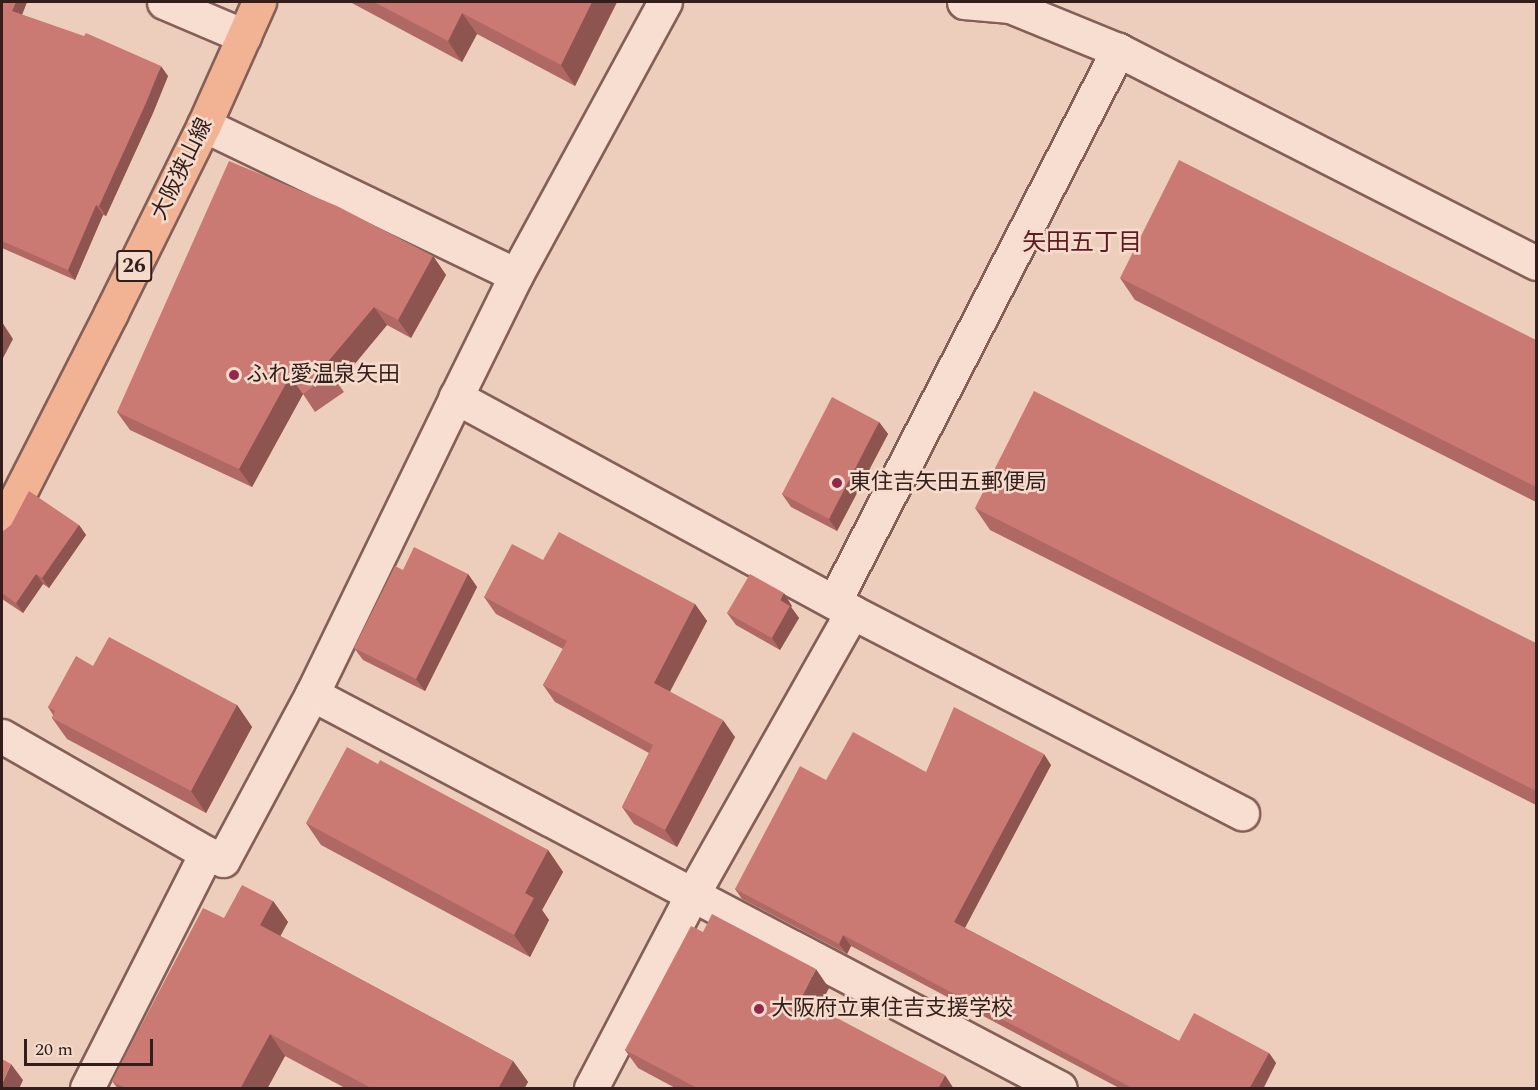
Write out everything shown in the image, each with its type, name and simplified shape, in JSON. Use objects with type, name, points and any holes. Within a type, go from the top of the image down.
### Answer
[{"type":"main road","name":"大阪狭山線","points":[[2,527],[204,125],[259,2]]},
{"type":"street","points":[[164,2],[244,36]]},
{"type":"street","points":[[2,736],[206,853],[223,860],[312,694],[516,275],[665,2]]},
{"type":"street","points":[[964,2],[1010,6],[1118,50],[1536,263]]},
{"type":"street","points":[[591,1089],[843,607],[1118,50]]},
{"type":"street","points":[[204,125],[516,275]]},
{"type":"street","points":[[456,396],[843,607],[1242,813]]},
{"type":"street","points":[[312,694],[1060,1089]]},
{"type":"street","points":[[87,1089],[206,853]]},
{"type":"building","points":[[2,2],[16,2],[12,11],[84,36],[86,33],[161,66],[68,270],[2,241]]},
{"type":"building","points":[[374,2],[592,2],[561,65],[462,13],[448,41]]},
{"type":"building","points":[[1179,160],[1536,340],[1536,487],[1120,278]]},
{"type":"building","name":"ふれ愛温泉矢田","points":[[229,161],[337,206],[433,256],[398,320],[374,307],[325,365],[331,374],[303,394],[290,376],[239,469],[117,412]]},
{"type":"building","points":[[1034,391],[1536,643],[1536,791],[975,508]]},
{"type":"building","points":[[832,397],[879,422],[829,519],[782,494]]},
{"type":"building","points":[[29,491],[79,525],[42,578],[36,574],[16,603],[2,593],[2,532],[11,525]]},
{"type":"building","points":[[559,532],[695,604],[654,683],[723,720],[665,830],[622,807],[653,745],[543,685],[567,641],[484,597],[512,544],[543,560]]},
{"type":"building","points":[[414,547],[468,574],[416,679],[354,648],[395,566],[403,570]]},
{"type":"building","points":[[750,574],[784,593],[780,600],[790,606],[772,638],[727,613]]},
{"type":"building","points":[[109,637],[237,705],[191,791],[52,718],[55,711],[48,707],[76,656],[93,666]]},
{"type":"building","points":[[954,707],[1044,754],[954,922],[1179,1041],[1194,1013],[1269,1053],[1249,1089],[1134,1089],[843,935],[839,944],[735,889],[800,766],[826,780],[853,732],[926,772]]},
{"type":"building","points":[[347,747],[378,764],[380,760],[548,850],[525,893],[534,898],[514,935],[306,823]]},
{"type":"building","points":[[242,885],[273,901],[260,925],[513,1061],[498,1089],[373,1089],[270,1034],[240,1089],[212,1089],[210,1087],[209,1089],[127,1089],[112,1081],[203,908],[224,918]]},
{"type":"building","name":"大阪府立東住吉支援学校","points":[[712,914],[816,969],[801,999],[945,1075],[938,1089],[699,1089],[625,1050],[691,926],[703,932]]},
{"type":"building","points":[[2,1059],[11,1064],[2,1084]]},
{"type":"place","name":"ふれ愛温泉矢田","points":[[234,375]]},
{"type":"place","name":"東住吉矢田五郵便局","points":[[837,483]]},
{"type":"place","name":"大阪府立東住吉支援学校","points":[[759,1009]]},
{"type":"district","name":"矢田五丁目","points":[[1082,244]]}]
